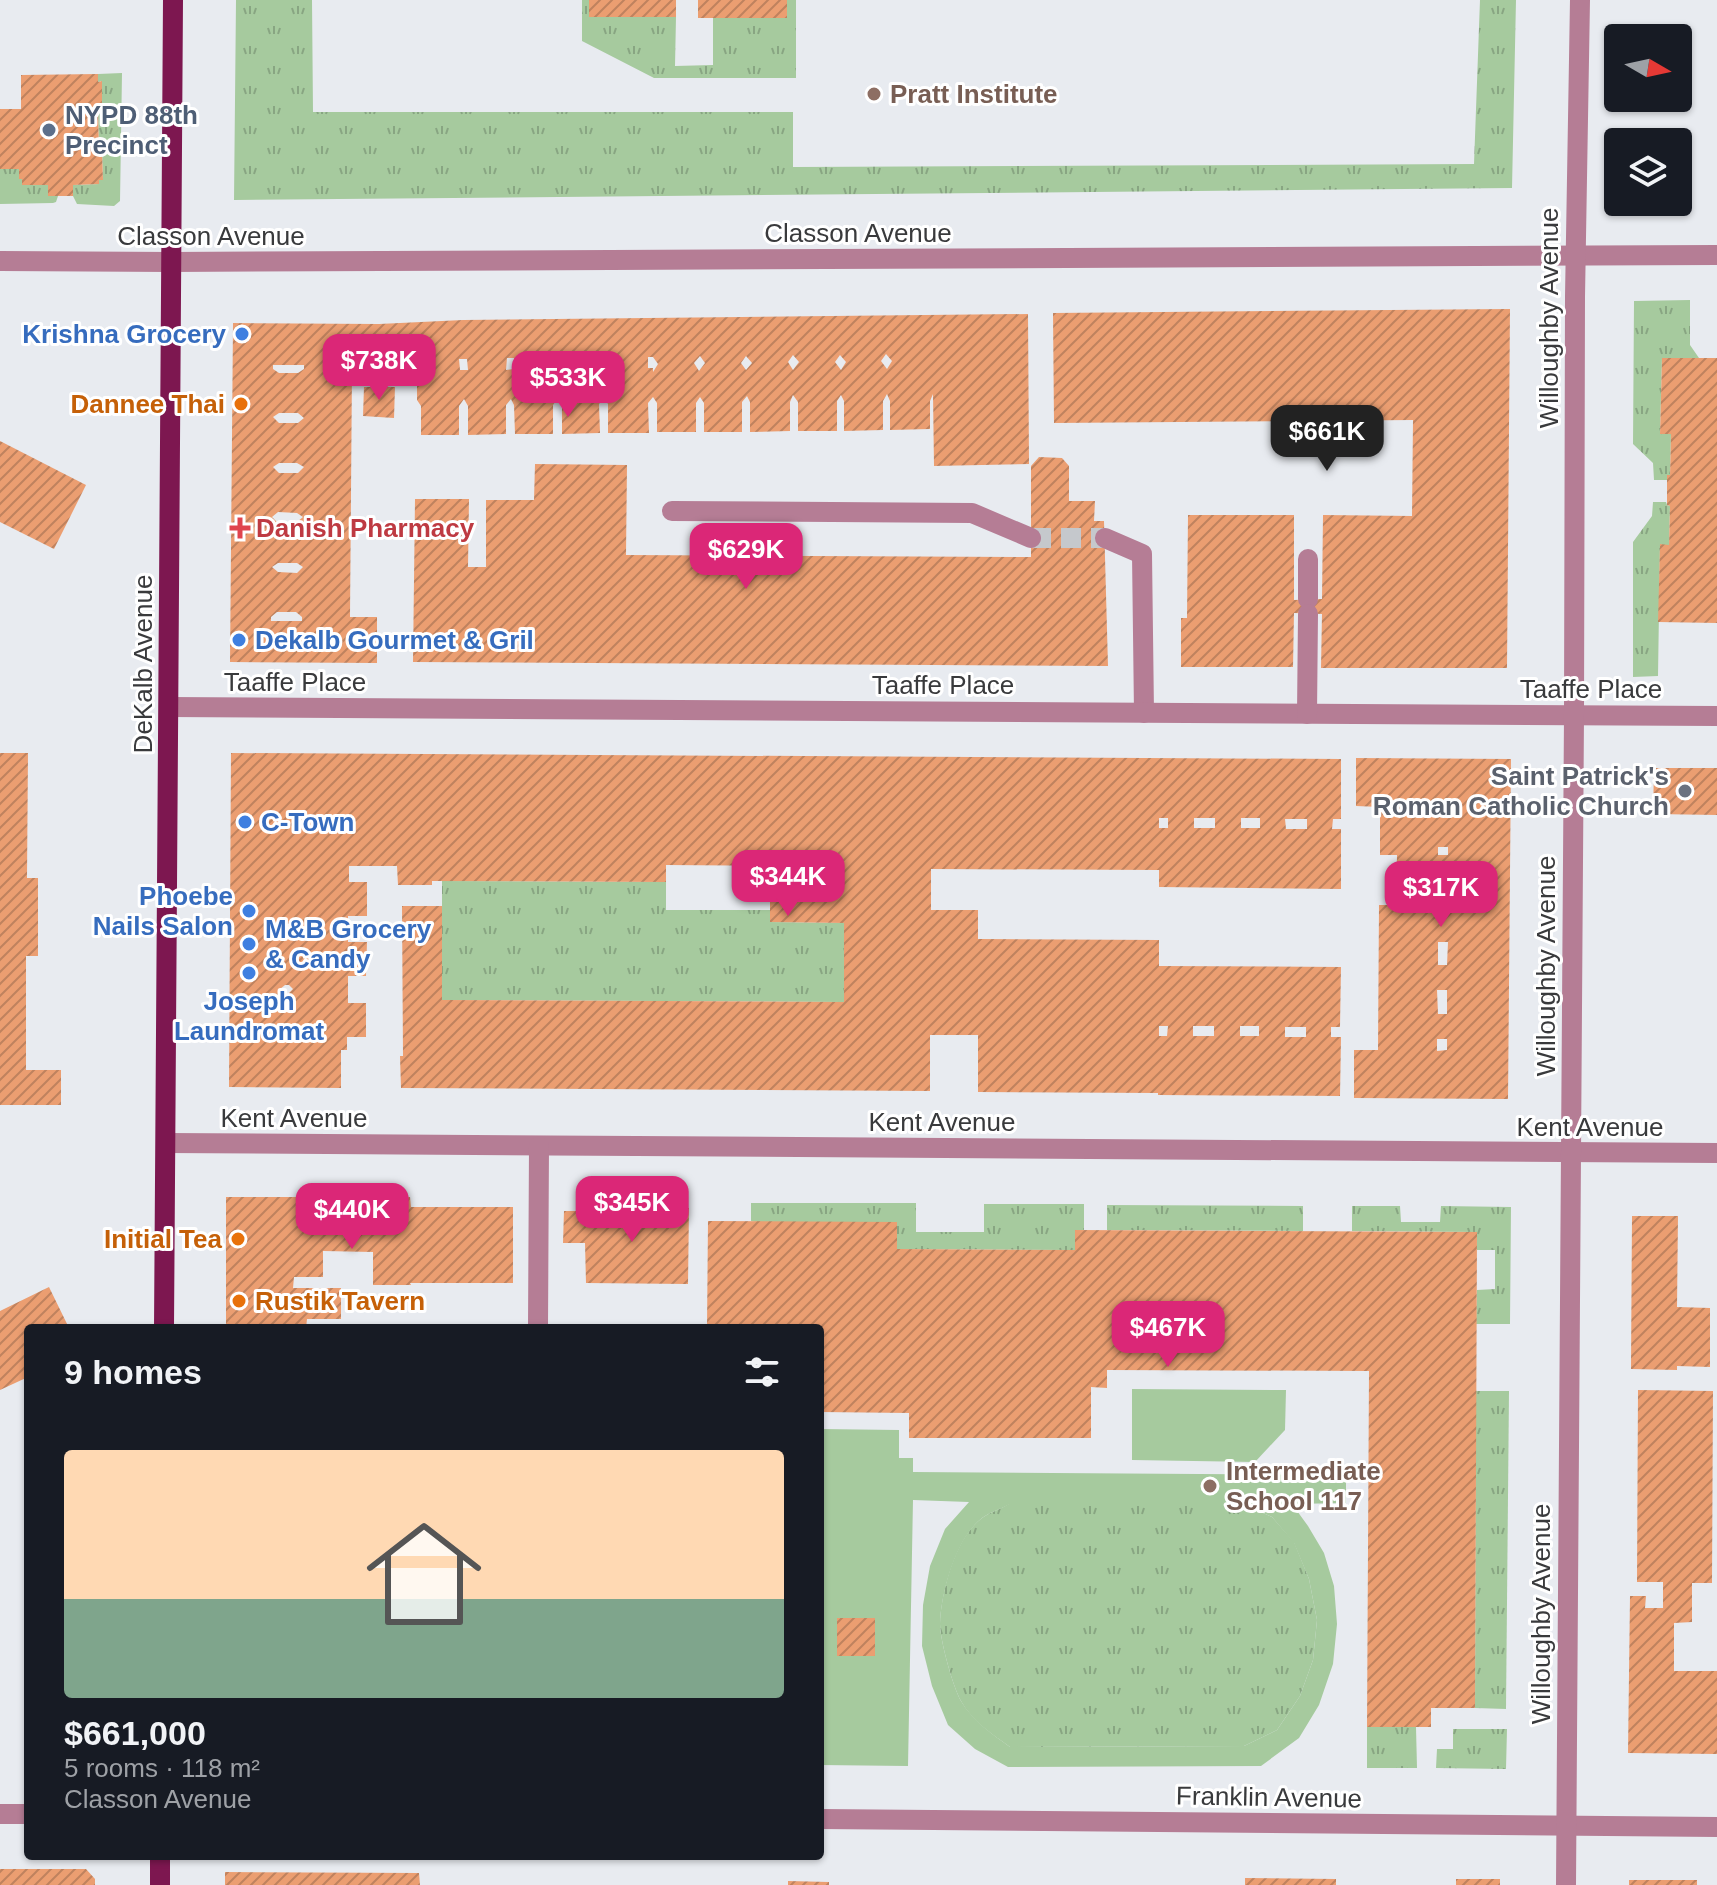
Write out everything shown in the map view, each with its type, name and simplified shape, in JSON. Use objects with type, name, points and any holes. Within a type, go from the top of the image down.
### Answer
[{"type":"main road","name":"DeKalb Avenue","points":[[164,1324],[173,0]]},
{"type":"main road","points":[[160,1860],[160,1885]]},
{"type":"street","name":"Willoughby Avenue","points":[[1566,1885],[1575,256],[1580,0]]},
{"type":"street","name":"Classon Avenue","points":[[0,261],[1717,255]]},
{"type":"street","points":[[672,511],[972,513],[1031,538]]},
{"type":"street","points":[[1105,538],[1142,554],[1144,713]]},
{"type":"street","points":[[1307,714],[1308,559]]},
{"type":"street","name":"Taaffe Place","points":[[169,707],[1717,716]]},
{"type":"street","name":"Kent Avenue","points":[[166,1143],[1717,1153]]},
{"type":"street","points":[[538,1324],[539,1146]]},
{"type":"street","points":[[0,1814],[24,1814]]},
{"type":"street","name":"Franklin Avenue","points":[[824,1819],[1717,1827]]},
{"type":"green space","points":[[236,0],[312,0],[313,112],[793,112],[793,167],[1474,164],[1480,0],[1516,0],[1512,188],[234,200]]},
{"type":"green space","points":[[582,0],[589,0],[590,17],[676,17],[675,66],[713,65],[713,18],[786,18],[787,0],[796,0],[796,78],[654,78],[582,41]]},
{"type":"green space","points":[[122,73],[120,201],[114,206],[77,204],[73,185],[99,184],[99,180],[103,179],[98,111],[101,81],[98,82],[98,74]]},
{"type":"green space","points":[[0,169],[19,169],[23,185],[48,185],[48,195],[58,196],[56,202],[0,204]]},
{"type":"green space","points":[[1690,300],[1690,345],[1699,358],[1662,358],[1660,433],[1671,434],[1670,475],[1667,475],[1667,480],[1654,480],[1653,463],[1633,444],[1634,301]]},
{"type":"green space","points":[[1653,502],[1666,502],[1670,506],[1669,545],[1660,545],[1658,676],[1633,677],[1633,542],[1652,516]]},
{"type":"green space","points":[[442,881],[666,882],[666,910],[770,910],[770,922],[844,923],[844,1002],[442,1000]]},
{"type":"green space","points":[[751,1203],[916,1203],[916,1232],[984,1232],[984,1204],[1084,1204],[1084,1230],[1075,1231],[1075,1250],[897,1249],[751,1221]]},
{"type":"green space","points":[[1107,1205],[1303,1206],[1303,1231],[1107,1230]]},
{"type":"green space","points":[[1352,1206],[1400,1206],[1401,1222],[1440,1222],[1441,1206],[1511,1207],[1510,1324],[1476,1324],[1477,1290],[1495,1289],[1495,1250],[1477,1250],[1477,1232],[1352,1231]]},
{"type":"green space","points":[[1132,1389],[1286,1390],[1285,1430],[1255,1462],[1132,1460]]},
{"type":"green space","points":[[1476,1391],[1509,1391],[1506,1709],[1475,1708]]},
{"type":"green space","points":[[824,1429],[899,1430],[899,1458],[913,1458],[913,1472],[1346,1475],[1346,1503],[1292,1504],[1324,1553],[1334,1586],[1337,1624],[1333,1664],[1319,1705],[1299,1738],[1261,1766],[1008,1767],[975,1749],[948,1725],[932,1686],[922,1646],[923,1605],[930,1566],[945,1529],[969,1502],[913,1500],[908,1766],[824,1765]],"holes":[[[1010,1504],[1243,1504],[1272,1517],[1294,1543],[1309,1579],[1317,1620],[1313,1660],[1300,1696],[1277,1730],[1244,1746],[1010,1747],[983,1727],[961,1701],[945,1652],[941,1611],[958,1552],[973,1527],[988,1514]]]},
{"type":"green space","points":[[1009,1504],[1243,1504],[1272,1517],[1294,1542],[1309,1579],[1317,1620],[1313,1660],[1300,1696],[1277,1730],[1244,1746],[1010,1747],[983,1727],[961,1701],[954,1685],[942,1641],[941,1611],[951,1566],[964,1538],[982,1518]]},
{"type":"green space","points":[[1367,1727],[1416,1727],[1417,1768],[1367,1768]]},
{"type":"green space","points":[[1453,1729],[1507,1729],[1506,1769],[1436,1768],[1437,1749],[1453,1749]]},
{"type":"building","points":[[589,0],[676,0],[676,17],[589,17]]},
{"type":"building","points":[[698,0],[787,0],[787,18],[698,18]]},
{"type":"building","name":"NYPD 88th Precinct","points":[[98,74],[98,82],[102,81],[102,111],[98,111],[103,180],[99,180],[99,184],[73,185],[73,196],[48,196],[48,185],[22,185],[19,169],[0,169],[0,109],[21,109],[21,75]]},
{"type":"building","points":[[1510,309],[1507,668],[1321,668],[1322,614],[1294,613],[1293,667],[1181,667],[1181,618],[1187,618],[1188,515],[1294,515],[1294,600],[1322,599],[1323,515],[1412,516],[1413,420],[1054,423],[1053,313]]},
{"type":"building","points":[[1028,314],[1029,464],[934,466],[933,394],[930,429],[890,430],[890,401],[887,394],[883,401],[883,430],[844,431],[844,401],[841,395],[837,401],[837,431],[798,431],[798,402],[793,395],[790,402],[790,431],[750,432],[750,402],[747,396],[742,402],[742,432],[704,432],[704,403],[700,397],[696,403],[696,432],[657,432],[657,403],[653,397],[648,403],[649,433],[608,433],[608,404],[604,398],[599,404],[600,433],[562,434],[562,404],[558,398],[553,405],[553,434],[515,434],[511,399],[506,405],[506,434],[468,435],[468,406],[464,399],[459,406],[459,435],[421,435],[417,371],[421,370],[421,360],[417,359],[416,370],[352,369],[350,617],[377,617],[377,663],[230,662],[233,323],[379,324],[463,320]],"holes":[[[886,354],[892,361],[887,369],[881,361]],[[793,355],[799,362],[793,370],[788,362]],[[840,355],[846,362],[841,370],[835,362]],[[700,356],[705,363],[699,371],[694,363]],[[746,356],[752,363],[746,370],[741,363]],[[600,357],[608,357],[608,368],[600,368]],[[648,357],[653,357],[658,364],[653,372],[653,368],[648,368]],[[507,358],[514,358],[514,369],[506,370]],[[553,358],[562,358],[561,369],[554,369]],[[459,359],[467,359],[468,370],[460,370]],[[273,365],[304,365],[298,373],[279,373]],[[279,413],[298,413],[304,418],[298,423],[279,423],[273,417]],[[279,463],[297,463],[304,467],[298,473],[279,473],[273,467]],[[278,512],[297,513],[303,517],[297,522],[278,523],[272,517]],[[278,563],[297,563],[303,567],[297,573],[278,572],[272,567]],[[277,612],[296,612],[302,621],[271,621],[271,617]]]},
{"type":"building","points":[[1662,358],[1717,358],[1717,623],[1658,622],[1660,544],[1669,545],[1670,506],[1667,505],[1667,475],[1670,475],[1671,434],[1660,434]]},
{"type":"building","points":[[364,387],[395,387],[394,418],[363,416]]},
{"type":"building","points":[[0,441],[86,485],[54,549],[0,522]]},
{"type":"building","points":[[1039,457],[1062,458],[1069,466],[1069,501],[1095,501],[1094,521],[1104,521],[1108,666],[413,662],[415,499],[469,499],[468,567],[486,567],[486,500],[534,500],[535,464],[627,465],[626,555],[1031,557],[1031,466]]},
{"type":"building","points":[[0,753],[28,753],[27,878],[38,878],[38,956],[26,956],[26,1070],[61,1070],[61,1105],[0,1105]]},
{"type":"building","points":[[231,753],[1341,759],[1341,819],[1333,819],[1332,829],[1341,829],[1341,889],[1159,887],[1159,870],[931,869],[931,910],[978,910],[978,939],[1159,940],[1159,966],[1341,967],[1340,1027],[1331,1027],[1331,1037],[1341,1037],[1340,1096],[978,1092],[978,1035],[930,1035],[930,1091],[401,1088],[402,906],[442,906],[442,1000],[844,1002],[844,923],[770,922],[770,888],[789,888],[789,866],[666,865],[666,882],[432,881],[432,885],[398,885],[397,866],[349,866],[349,882],[367,882],[367,916],[348,916],[348,942],[367,942],[366,976],[348,976],[348,1003],[366,1003],[366,1037],[347,1037],[347,1050],[341,1050],[341,1088],[229,1087]],"holes":[[[1159,818],[1168,818],[1168,828],[1159,828]],[[1194,818],[1215,818],[1215,828],[1194,828]],[[1241,818],[1260,818],[1260,828],[1241,828]],[[1285,819],[1307,819],[1307,829],[1286,829]],[[289,924],[294,928],[285,933],[280,928]],[[289,985],[293,989],[285,993],[280,989]],[[1159,1026],[1168,1026],[1167,1036],[1159,1036]],[[1193,1026],[1214,1026],[1214,1036],[1193,1036]],[[1240,1026],[1259,1026],[1259,1036],[1240,1036]],[[1285,1027],[1306,1027],[1306,1037],[1285,1037]]]},
{"type":"building","points":[[1356,758],[1511,759],[1508,1099],[1354,1098],[1354,1050],[1378,1050],[1379,905],[1396,905],[1397,855],[1380,855],[1380,807],[1356,806]],"holes":[[[1439,807],[1448,807],[1448,816],[1438,816]],[[1438,847],[1448,847],[1448,855],[1438,855]],[[1438,905],[1447,905],[1448,916],[1438,916]],[[1438,942],[1448,942],[1447,965],[1438,965]],[[1437,990],[1447,990],[1447,1014],[1438,1014]],[[1437,1039],[1447,1039],[1447,1050],[1437,1051]]]},
{"type":"building","name":"Saint Patrick's Roman Catholic Church","points":[[1654,768],[1717,768],[1717,815],[1653,814]]},
{"type":"building","points":[[226,1197],[410,1197],[411,1207],[513,1207],[513,1283],[373,1285],[373,1252],[323,1251],[323,1277],[294,1277],[293,1288],[341,1288],[341,1319],[307,1319],[306,1324],[226,1324]]},
{"type":"building","points":[[586,1207],[689,1208],[688,1284],[586,1283],[585,1243],[563,1243],[564,1211],[586,1211]]},
{"type":"building","points":[[1632,1216],[1678,1216],[1677,1307],[1710,1308],[1710,1367],[1631,1369]]},
{"type":"building","points":[[708,1221],[897,1222],[897,1249],[1075,1250],[1075,1230],[1477,1232],[1475,1708],[1431,1708],[1431,1727],[1367,1727],[1369,1371],[1107,1370],[1107,1388],[1091,1387],[1091,1438],[909,1438],[909,1413],[824,1412],[824,1324],[707,1324]]},
{"type":"building","points":[[49,1287],[67,1324],[24,1324],[24,1379],[0,1390],[0,1311]]},
{"type":"building","points":[[1638,1390],[1713,1391],[1712,1583],[1692,1583],[1692,1622],[1674,1623],[1674,1671],[1717,1671],[1717,1754],[1628,1753],[1630,1596],[1646,1596],[1645,1608],[1663,1608],[1663,1582],[1637,1582]]},
{"type":"building","points":[[837,1618],[875,1618],[875,1656],[837,1656]]},
{"type":"building","points":[[0,1869],[86,1869],[95,1879],[95,1885],[0,1885]]},
{"type":"building","points":[[225,1872],[419,1873],[420,1885],[225,1885]]},
{"type":"building","points":[[1245,1878],[1336,1879],[1336,1885],[1245,1885]]},
{"type":"building","points":[[1456,1879],[1500,1879],[1500,1885],[1456,1885]]},
{"type":"building","points":[[1629,1880],[1697,1880],[1697,1885],[1629,1885]]},
{"type":"building","points":[[788,1881],[829,1882],[829,1885],[788,1885]]},
{"type":"tunnel","points":[[1031,538],[1105,538]]},
{"type":"place","name":"Pratt Institute","points":[[874,94]]},
{"type":"place","name":"NYPD 88th Precinct","points":[[49,130]]},
{"type":"place","name":"Krishna Grocery","points":[[242,334]]},
{"type":"place","name":"Dannee Thai","points":[[241,404]]},
{"type":"place","name":"Danish Pharmacy","points":[[240,528]]},
{"type":"place","name":"Dekalb Gourmet & Gril","points":[[239,640]]},
{"type":"place","name":"Saint Patrick's Roman Catholic Church","points":[[1685,791]]},
{"type":"place","name":"C-Town","points":[[245,822]]},
{"type":"place","name":"Phoebe Nails Salon","points":[[249,911]]},
{"type":"place","name":"M&B Grocery & Candy","points":[[249,944]]},
{"type":"place","name":"Joseph Laundromat","points":[[249,973]]},
{"type":"place","name":"Initial Tea","points":[[238,1239]]},
{"type":"place","name":"Rustik Tavern","points":[[239,1301]]},
{"type":"place","name":"Intermediate School 117","points":[[1210,1486]]}]
